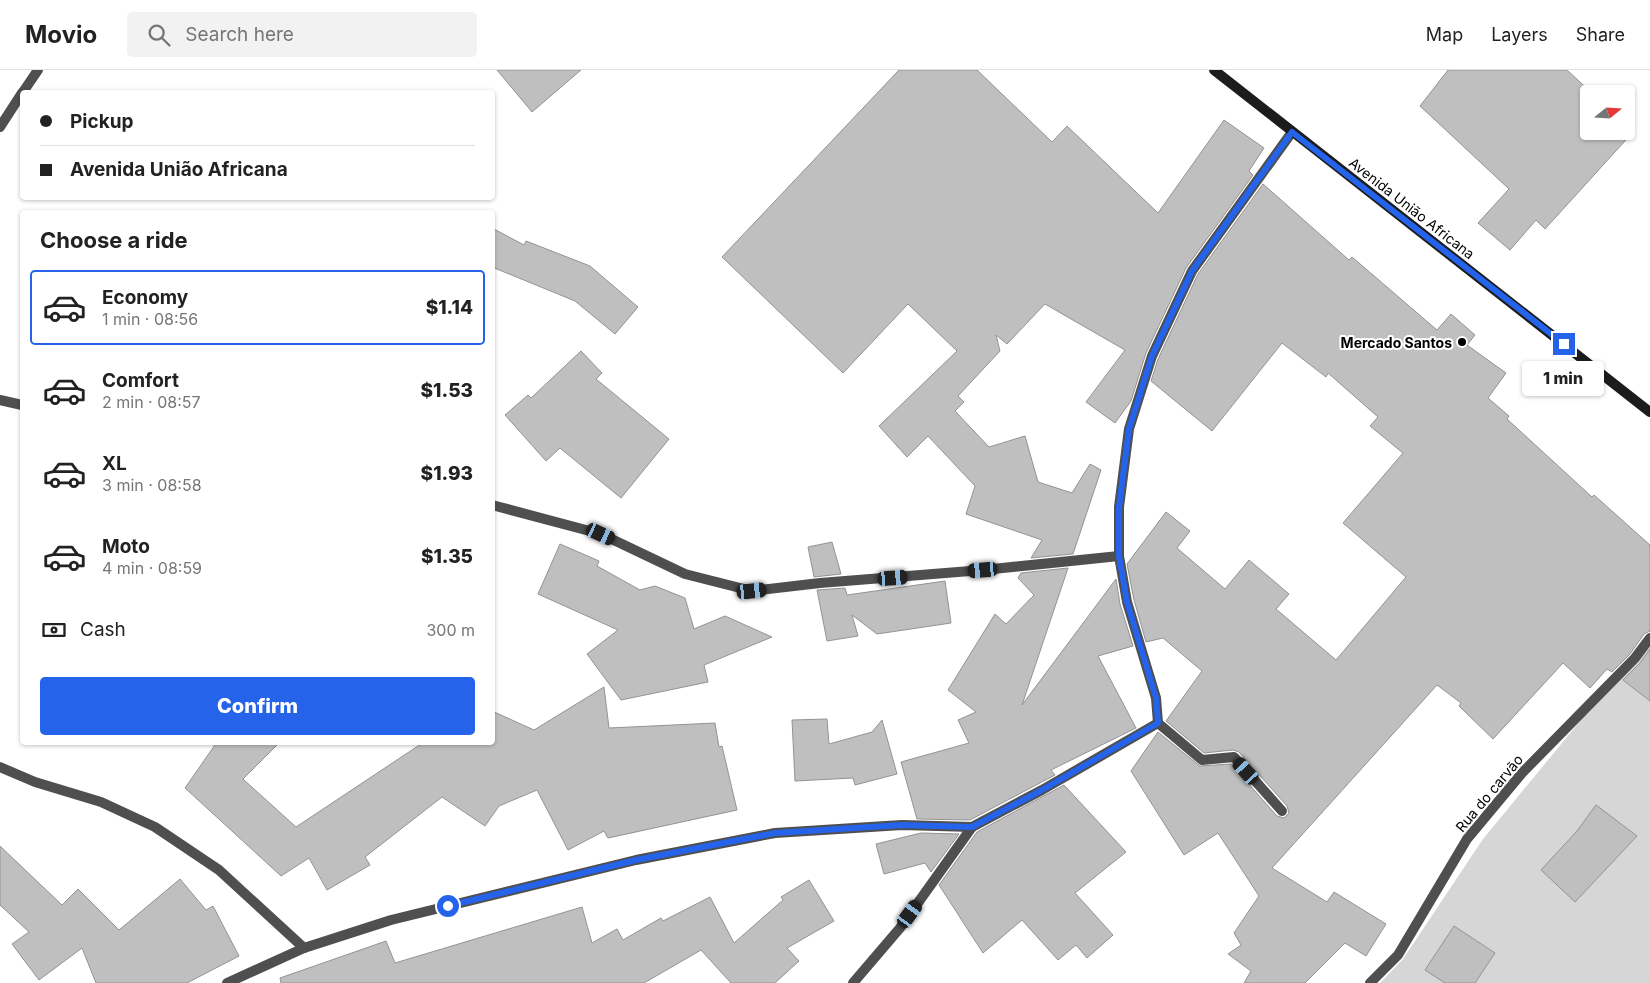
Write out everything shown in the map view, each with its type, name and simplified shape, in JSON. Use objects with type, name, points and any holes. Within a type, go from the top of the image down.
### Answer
[{"type":"main road","name":"Avenida União Africana","points":[[1214,70],[1650,412]]},
{"type":"street","points":[[25,90],[38,70]]},
{"type":"street","points":[[0,127],[20,97]]},
{"type":"street","points":[[1282,811],[1234,757],[1202,760],[1158,723],[1156,698],[1127,602],[1119,556],[1119,507],[1129,429],[1152,356],[1192,271],[1292,132]]},
{"type":"street","points":[[0,400],[20,405]]},
{"type":"street","points":[[495,506],[601,534],[685,574],[752,591],[1119,556]]},
{"type":"street","name":"Rua do carvão","points":[[1370,983],[1398,956],[1467,839],[1522,773],[1635,658],[1650,638]]},
{"type":"street","points":[[852,983],[900,928],[972,827],[1042,790],[1158,723]]},
{"type":"street","points":[[0,767],[35,782],[101,802],[155,827],[219,870],[304,948]]},
{"type":"street","points":[[227,983],[304,948],[391,920],[626,863],[775,833],[902,825],[972,827]]},
{"type":"shaded area","points":[[1650,636],[1650,983],[1380,983],[1403,959],[1483,839]]},
{"type":"building","points":[[497,70],[581,70],[532,112]]},
{"type":"building","points":[[899,70],[977,70],[1052,142],[1067,126],[1158,213],[1224,120],[1264,148],[1249,171],[1253,175],[1186,268],[1146,353],[1131,401],[1115,423],[1086,402],[1125,350],[1045,304],[1007,344],[996,335],[1000,351],[958,396],[964,402],[955,411],[989,447],[1025,436],[1038,482],[1072,493],[1090,464],[1101,470],[1073,554],[1031,558],[1042,540],[966,514],[975,486],[928,436],[907,457],[879,426],[957,351],[908,304],[843,373],[722,257]]},
{"type":"building","points":[[1448,70],[1567,70],[1583,85],[1580,85],[1580,140],[1626,140],[1545,229],[1536,220],[1510,250],[1478,223],[1509,189],[1420,106]]},
{"type":"building","points":[[1263,184],[1349,260],[1352,257],[1437,330],[1451,314],[1475,335],[1467,345],[1506,373],[1488,398],[1509,416],[1507,419],[1592,497],[1594,495],[1650,545],[1650,631],[1644,634],[1630,654],[1612,672],[1607,669],[1590,688],[1563,663],[1493,739],[1459,706],[1461,703],[1437,685],[1272,868],[1327,902],[1334,892],[1386,924],[1366,956],[1345,943],[1305,983],[1244,983],[1251,971],[1228,954],[1241,945],[1234,933],[1259,896],[1218,833],[1184,855],[1131,771],[1158,732],[1200,766],[1231,764],[1277,816],[1284,818],[1289,813],[1287,806],[1239,752],[1233,750],[1204,753],[1166,721],[1202,671],[1163,638],[1146,642],[1134,600],[1127,564],[1166,512],[1190,531],[1177,548],[1225,589],[1249,560],[1289,594],[1276,609],[1336,660],[1406,577],[1343,523],[1403,453],[1370,426],[1378,417],[1328,373],[1326,377],[1282,343],[1212,431],[1151,381],[1158,359],[1198,274]]},
{"type":"building","points":[[495,230],[524,245],[526,241],[590,266],[638,307],[615,334],[575,301],[495,268]]},
{"type":"building","points":[[581,351],[602,373],[596,379],[669,439],[621,498],[560,448],[546,461],[505,415],[528,395],[531,398]]},
{"type":"building","points":[[832,542],[841,574],[814,577],[808,547]]},
{"type":"building","points":[[560,544],[599,561],[597,566],[640,590],[655,586],[685,598],[694,629],[725,616],[772,637],[704,665],[708,682],[621,700],[587,654],[618,630],[538,594]]},
{"type":"building","points":[[1068,568],[1022,705],[1116,579],[1120,604],[1133,646],[1098,656],[1136,728],[1051,770],[1055,775],[970,820],[917,819],[901,762],[969,743],[958,720],[976,712],[948,690],[995,614],[1006,624],[1034,595],[1018,578],[1021,573]]},
{"type":"building","points":[[945,581],[951,623],[877,634],[852,615],[858,636],[827,641],[817,590],[845,588],[847,595]]},
{"type":"building","points":[[1650,649],[1650,701],[1623,680],[1640,663]]},
{"type":"building","points":[[604,687],[609,728],[715,723],[719,747],[722,746],[737,810],[608,838],[604,831],[568,850],[537,790],[499,806],[485,826],[442,797],[365,857],[370,865],[327,890],[309,858],[281,876],[185,788],[215,745],[277,745],[243,779],[296,827],[419,745],[495,745],[495,712],[534,730]]},
{"type":"building","points":[[827,719],[829,744],[872,732],[882,720],[897,774],[855,785],[853,778],[795,781],[792,720]]},
{"type":"building","points":[[1064,785],[1126,852],[1075,893],[1113,935],[1087,958],[1076,945],[1058,960],[1022,920],[983,953],[939,885],[977,832]]},
{"type":"building","points":[[1596,805],[1637,836],[1575,902],[1541,870],[1577,831]]},
{"type":"building","points":[[921,833],[959,834],[931,872],[925,863],[884,874],[876,844]]},
{"type":"building","points":[[0,846],[62,905],[78,889],[119,930],[180,879],[206,910],[213,906],[239,956],[187,983],[96,983],[82,948],[39,980],[12,944],[29,932],[0,905]]},
{"type":"building","points":[[809,880],[834,921],[787,948],[799,961],[775,983],[731,983],[701,950],[644,983],[281,983],[280,978],[386,941],[395,963],[582,907],[592,943],[617,929],[623,940],[661,918],[663,921],[710,897],[734,943],[783,900],[781,897]]},
{"type":"building","points":[[1454,926],[1495,953],[1475,983],[1445,983],[1425,970]]},
{"type":"place","name":"Mercado Santos","points":[[1462,342]]},
{"type":"route","points":[[448,906],[636,860],[775,833],[902,825],[972,827],[1042,790],[1158,723],[1156,698],[1127,602],[1119,556],[1119,507],[1129,429],[1152,356],[1192,271],[1292,132],[1564,344]]}]
